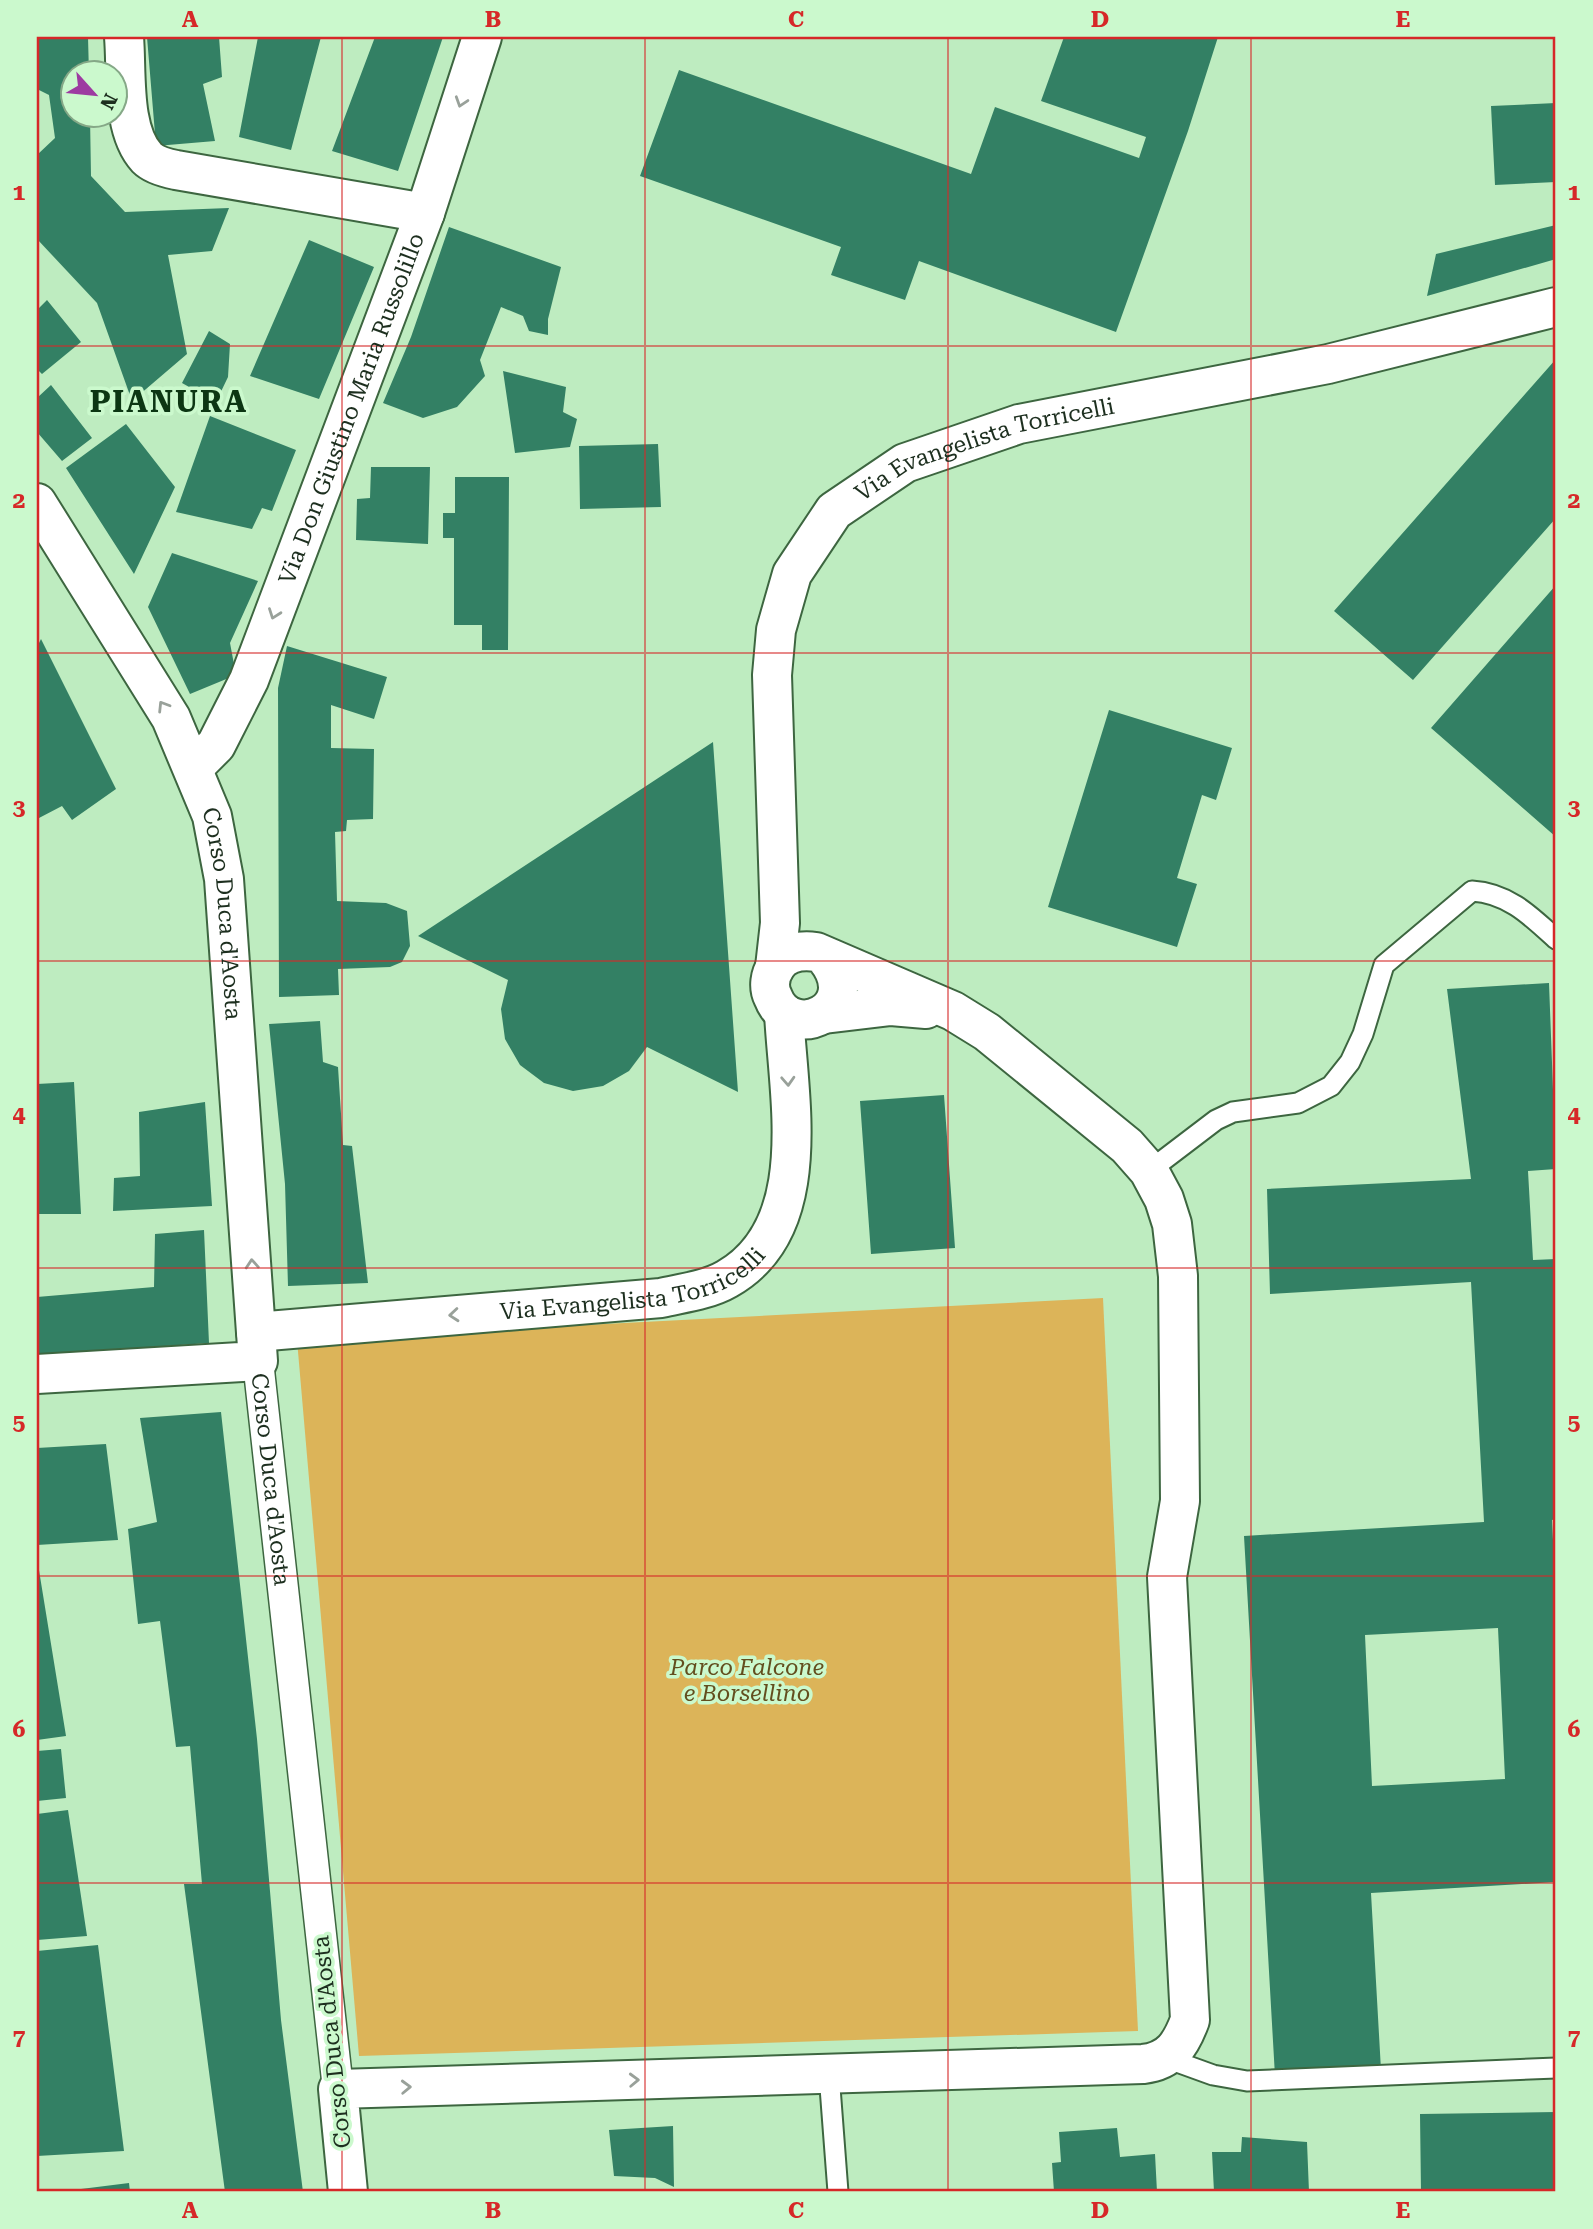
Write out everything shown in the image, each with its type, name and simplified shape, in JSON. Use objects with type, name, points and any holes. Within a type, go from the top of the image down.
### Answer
[{"type":"street","points":[[124,37],[130,117],[138,145],[148,159],[176,170],[425,214]]},
{"type":"street","name":"Via Don Giustino Maria Russolillo","points":[[194,767],[216,745],[243,695],[425,214],[482,37]]},
{"type":"street","name":"Via Evangelista Torricelli","points":[[775,967],[780,923],[772,675],[776,630],[792,574],[834,511],[905,463],[1019,424],[1328,364],[1556,307]]},
{"type":"street","name":"Corso Duca d'Aosta","points":[[37,503],[171,718],[194,767],[212,816],[224,879],[257,1347],[348,2192]]},
{"type":"street","points":[[338,2089],[1143,2064],[1166,2058],[1184,2036],[1189,2020],[1167,1577],[1180,1501],[1177,1249],[1172,1224],[1149,1171],[1127,1146],[987,1032],[953,1011],[821,955],[791,935],[780,923]]},
{"type":"street","points":[[824,1014],[838,994],[836,971],[821,955],[792,953],[775,967],[770,990],[774,1002],[794,1019],[806,1020],[824,1014],[891,1006],[953,1011]]},
{"type":"street","name":"Via Evangelista Torricelli","points":[[37,1374],[661,1298],[699,1290],[728,1279],[760,1250],[782,1212],[792,1171],[784,1013]]},
{"type":"lane","points":[[1149,1171],[1224,1116],[1298,1103],[1331,1086],[1350,1062],[1363,1034],[1384,965],[1472,891],[1487,892],[1518,905],[1556,939]]},
{"type":"lane","points":[[1166,2058],[1213,2075],[1247,2081],[1556,2068]]},
{"type":"lane","points":[[830,2074],[838,2192]]},
{"type":"green space","name":"Parco Falcone e Borsellino","points":[[1103,1298],[1138,2031],[359,2056],[297,1340]]},
{"type":"building","points":[[37,37],[88,37],[89,60],[60,60],[60,130],[90,130],[91,176],[125,212],[229,208],[212,251],[168,255],[187,354],[132,401],[97,303],[37,239],[37,155],[55,138],[49,95],[37,89]]},
{"type":"building","points":[[147,37],[219,37],[222,77],[203,84],[215,141],[156,146]]},
{"type":"building","points":[[258,37],[321,37],[291,150],[239,137]]},
{"type":"building","points":[[375,37],[443,37],[398,171],[332,151]]},
{"type":"building","points":[[1064,37],[1218,37],[1188,131],[1116,332],[919,261],[905,300],[831,275],[841,247],[640,176],[679,70],[971,174],[995,107],[1139,158],[1146,137],[1041,101]]},
{"type":"building","points":[[1556,103],[1556,182],[1495,185],[1491,106]]},
{"type":"building","points":[[1556,225],[1556,259],[1427,296],[1436,254]]},
{"type":"building","points":[[449,227],[561,267],[548,319],[548,335],[529,331],[523,316],[501,307],[480,360],[485,376],[457,407],[423,418],[383,403],[411,337]]},
{"type":"building","points":[[309,240],[374,267],[319,399],[250,376]]},
{"type":"building","points":[[47,300],[81,342],[42,374],[37,369],[37,310]]},
{"type":"building","points":[[209,331],[230,344],[228,377],[216,402],[182,383]]},
{"type":"building","points":[[1556,359],[1556,518],[1413,680],[1334,611]]},
{"type":"building","points":[[503,371],[566,387],[563,412],[577,419],[570,447],[515,453]]},
{"type":"building","points":[[51,385],[92,438],[62,461],[37,432],[37,398]]},
{"type":"building","points":[[210,416],[296,450],[272,511],[262,508],[252,529],[176,512]]},
{"type":"building","points":[[126,424],[175,487],[134,574],[66,468]]},
{"type":"building","points":[[658,444],[661,507],[580,509],[579,446]]},
{"type":"building","points":[[371,467],[430,467],[428,544],[356,540],[357,499],[370,498]]},
{"type":"building","points":[[455,477],[509,477],[508,650],[482,650],[482,625],[454,625],[454,538],[443,538],[443,513],[455,513]]},
{"type":"building","points":[[172,553],[258,581],[230,643],[236,675],[190,694],[148,607]]},
{"type":"building","points":[[1556,585],[1556,837],[1431,728]]},
{"type":"building","points":[[41,639],[116,789],[72,820],[62,806],[39,818],[37,815],[37,647]]},
{"type":"building","points":[[287,646],[387,677],[374,719],[331,705],[331,748],[374,749],[373,819],[347,820],[346,831],[335,832],[337,901],[386,903],[407,911],[410,946],[402,962],[390,967],[338,969],[339,995],[279,997],[278,688]]},
{"type":"building","points":[[1109,710],[1232,748],[1216,800],[1202,795],[1177,878],[1197,884],[1177,947],[1048,907]]},
{"type":"building","points":[[713,742],[738,1092],[647,1047],[629,1071],[603,1086],[573,1091],[544,1083],[520,1065],[505,1039],[501,1009],[508,980],[418,936]]},
{"type":"building","points":[[1549,983],[1556,1169],[1528,1171],[1533,1260],[1556,1259],[1556,1519],[1552,1520],[1556,1599],[1556,1882],[1371,1893],[1381,2070],[1275,2076],[1244,1536],[1484,1522],[1471,1282],[1270,1294],[1267,1189],[1471,1179],[1447,989]],"holes":[[[1498,1628],[1505,1779],[1372,1786],[1365,1635]]]},
{"type":"building","points":[[320,1021],[323,1062],[338,1067],[343,1145],[352,1146],[368,1283],[288,1286],[285,1184],[269,1024]]},
{"type":"building","points":[[74,1082],[81,1214],[37,1214],[37,1084]]},
{"type":"building","points":[[944,1095],[955,1248],[871,1254],[860,1101]]},
{"type":"building","points":[[205,1102],[212,1206],[113,1211],[114,1178],[140,1176],[139,1112]]},
{"type":"building","points":[[204,1230],[209,1343],[37,1355],[37,1297],[154,1287],[155,1234]]},
{"type":"building","points":[[221,1412],[257,1739],[281,2020],[303,2192],[225,2192],[184,1884],[202,1884],[190,1746],[176,1747],[160,1621],[138,1624],[128,1529],[157,1522],[140,1418]]},
{"type":"building","points":[[106,1444],[118,1540],[37,1545],[37,1448]]},
{"type":"building","points":[[37,1558],[66,1736],[37,1740]]},
{"type":"building","points":[[61,1749],[66,1798],[37,1801],[37,1751]]},
{"type":"building","points":[[68,1810],[87,1936],[37,1940],[37,1814]]},
{"type":"building","points":[[98,1945],[124,2151],[37,2156],[37,1951]]},
{"type":"building","points":[[1556,2112],[1556,2192],[1421,2192],[1420,2114]]},
{"type":"building","points":[[673,2126],[674,2187],[655,2178],[614,2176],[609,2130]]},
{"type":"building","points":[[1117,2128],[1120,2157],[1155,2154],[1157,2192],[1054,2192],[1052,2163],[1061,2162],[1059,2132]]},
{"type":"building","points":[[1242,2137],[1307,2142],[1309,2192],[1214,2192],[1212,2152],[1241,2152]]},
{"type":"building","points":[[129,2183],[130,2192],[65,2192],[65,2191]]},
{"type":"district","name":"PIANURA","points":[[169,401]]}]
